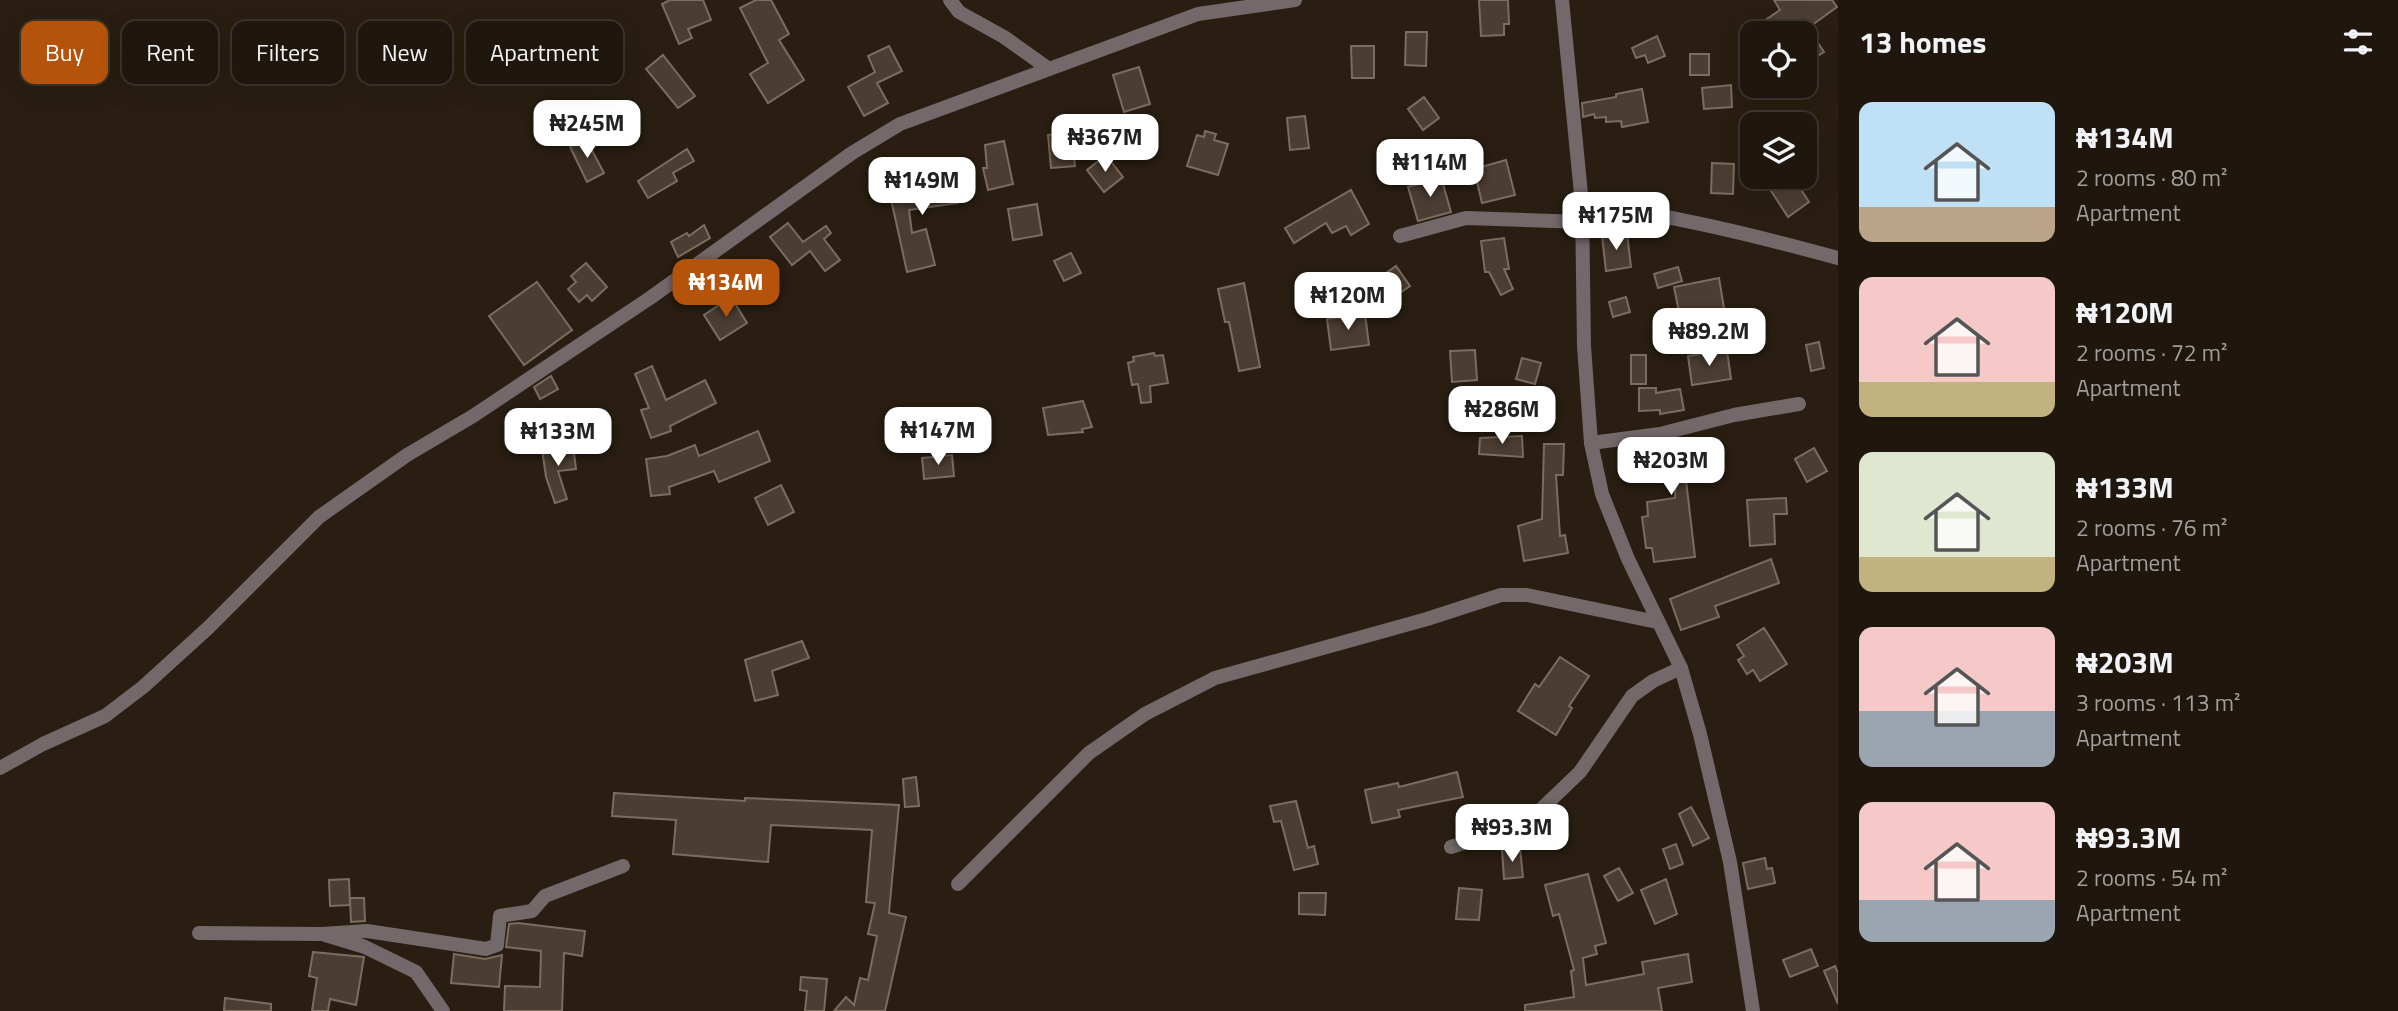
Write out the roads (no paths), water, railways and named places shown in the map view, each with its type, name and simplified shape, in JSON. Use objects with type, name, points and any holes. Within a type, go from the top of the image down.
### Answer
[{"type":"street","points":[[950,0],[959,12],[1004,37],[1049,69]]},
{"type":"street","points":[[0,768],[43,744],[105,716],[208,628],[319,517],[407,455],[473,416],[660,291],[852,153],[900,124],[1198,14],[1295,0]]},
{"type":"street","points":[[1562,0],[1582,204],[1584,346],[1591,443],[1602,494],[1657,622],[1681,668],[1700,734],[1730,862],[1753,1011]]},
{"type":"street","points":[[1582,204],[1635,210],[1723,227],[1838,258]]},
{"type":"street","points":[[1400,236],[1466,218],[1582,222]]},
{"type":"street","points":[[1591,443],[1660,434],[1734,415],[1799,404]]},
{"type":"street","points":[[958,884],[1089,753],[1145,714],[1215,678],[1501,596],[1527,595],[1657,622]]},
{"type":"street","points":[[1451,847],[1509,828],[1535,815],[1580,772],[1632,696],[1653,681],[1681,668]]},
{"type":"street","points":[[199,933],[322,934],[367,931],[486,949],[497,945],[500,916],[532,911],[545,896],[623,866]]},
{"type":"street","points":[[322,934],[365,947],[416,972],[443,1011]]}]
